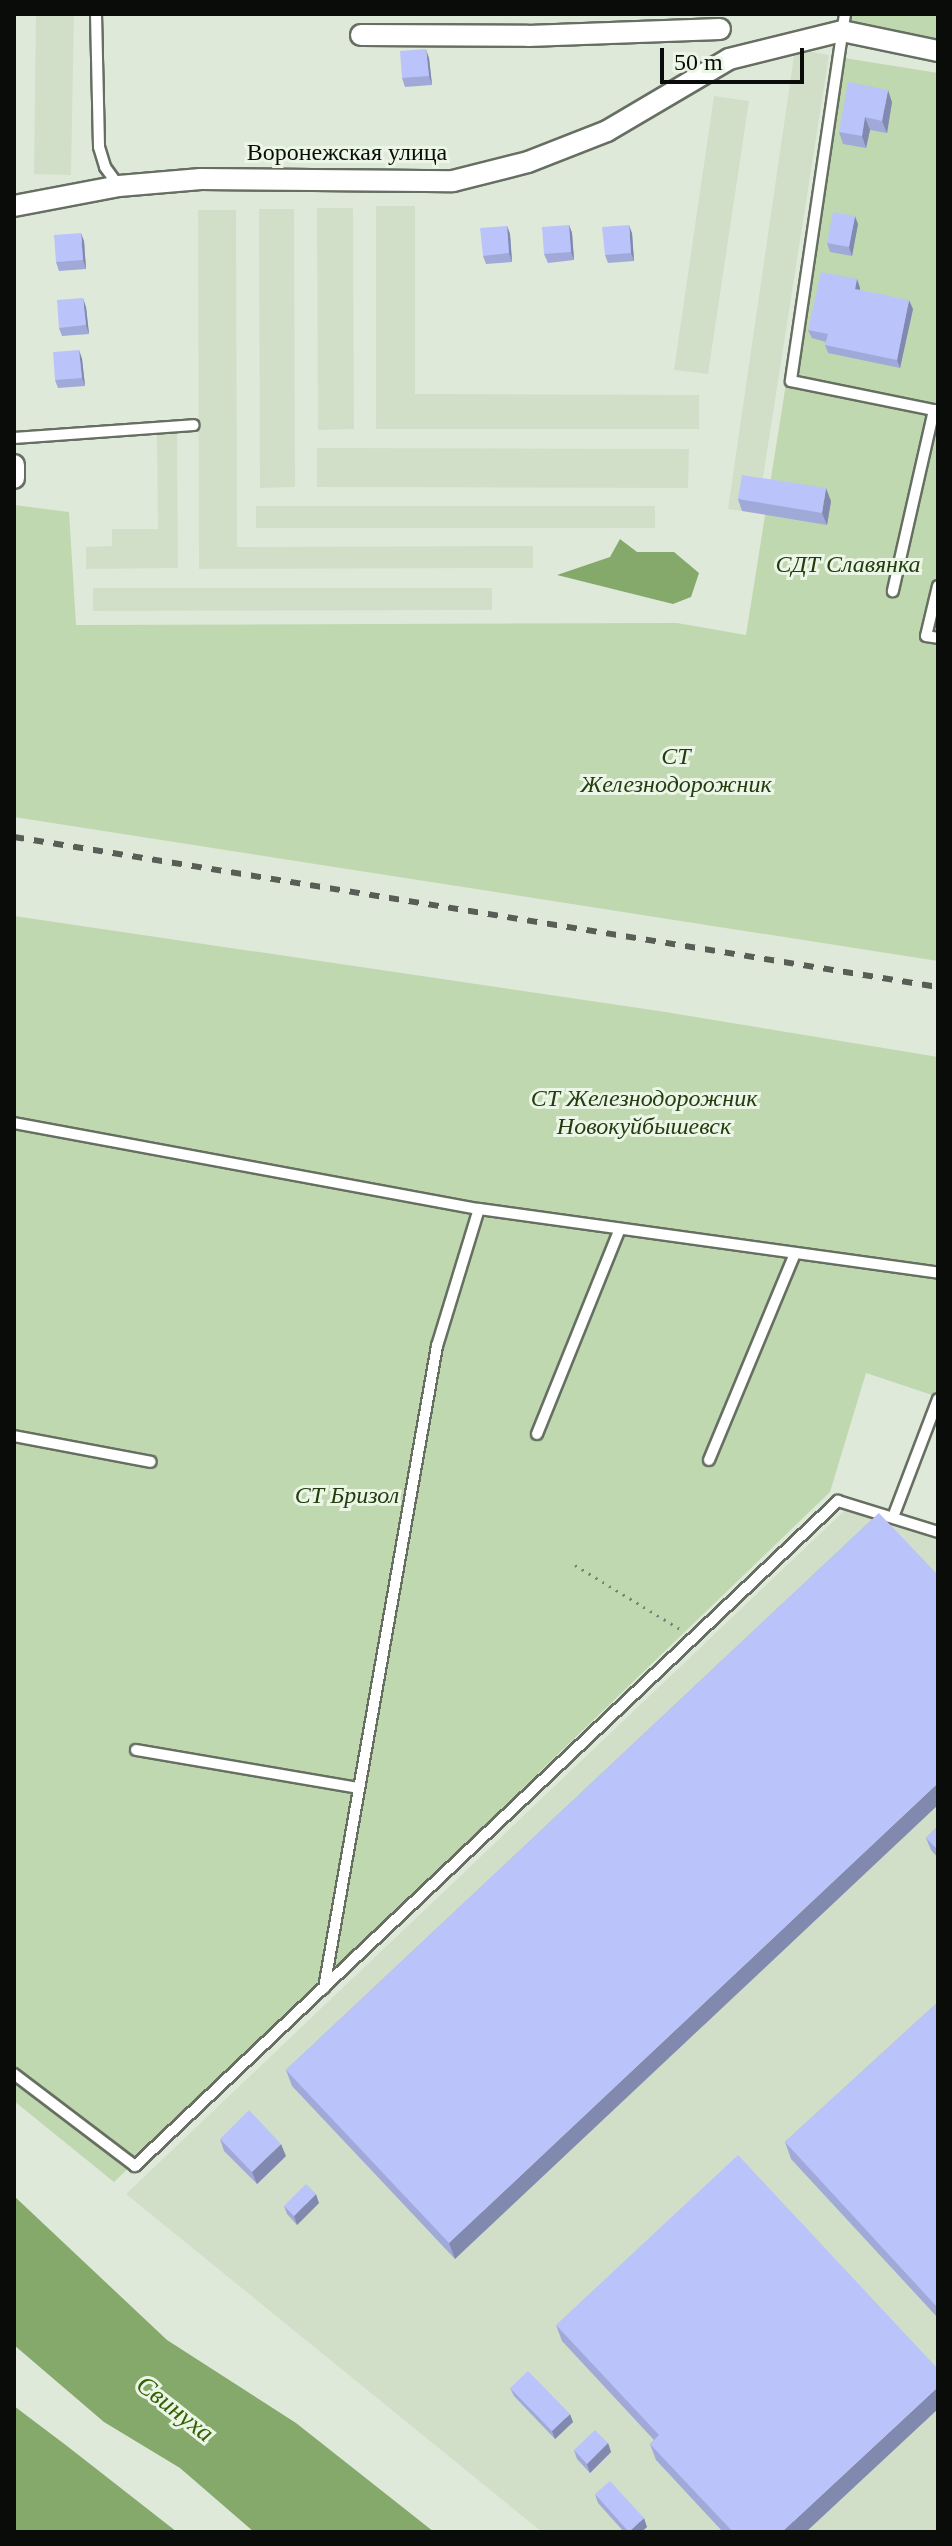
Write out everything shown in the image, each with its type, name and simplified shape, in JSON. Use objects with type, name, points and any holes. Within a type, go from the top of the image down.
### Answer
[{"type":"street","points":[[361,35],[528,36],[721,21],[729,59]]},
{"type":"street","name":"Воронежская улица","points":[[14,206],[119,186],[201,179],[453,181],[528,162],[607,131],[729,59],[844,23]]},
{"type":"street","points":[[844,23],[938,51]]},
{"type":"street","points":[[14,465],[14,478]]},
{"type":"lane","points":[[96,14],[99,147],[105,167],[119,186]]},
{"type":"lane","points":[[844,23],[791,381],[934,410],[893,591]]},
{"type":"lane","points":[[14,438],[194,425]]},
{"type":"lane","points":[[938,586],[926,636],[938,638]]},
{"type":"lane","points":[[14,1123],[479,1209],[938,1273]]},
{"type":"lane","points":[[324,1988],[437,1346],[479,1209]]},
{"type":"lane","points":[[537,1434],[620,1229]]},
{"type":"lane","points":[[709,1460],[795,1253]]},
{"type":"lane","points":[[893,1517],[938,1399]]},
{"type":"lane","points":[[14,1436],[151,1462]]},
{"type":"lane","points":[[14,2074],[135,2166],[838,1501],[938,1532]]},
{"type":"lane","points":[[136,1750],[359,1788]]},
{"type":"path","points":[[575,1565],[694,1637]]},
{"type":"shaded area","points":[[36,14],[74,14],[71,175],[34,174]]},
{"type":"shaded area","points":[[795,49],[829,55],[761,490],[746,487],[742,511],[728,509]]},
{"type":"shaded area","points":[[714,96],[749,101],[708,374],[674,370]]},
{"type":"shaded area","points":[[376,206],[415,206],[415,394],[699,395],[699,429],[376,429]]},
{"type":"shaded area","points":[[317,208],[353,208],[354,429],[318,430]]},
{"type":"shaded area","points":[[259,209],[294,209],[295,487],[260,488]]},
{"type":"shaded area","points":[[198,210],[236,210],[237,547],[533,546],[533,568],[199,569]]},
{"type":"shaded area","points":[[177,433],[178,568],[86,569],[86,547],[112,546],[112,529],[158,529],[157,434]]},
{"type":"shaded area","points":[[317,448],[689,449],[688,488],[317,487]]},
{"type":"shaded area","points":[[256,506],[655,506],[655,528],[256,528]]},
{"type":"shaded area","points":[[93,588],[492,588],[492,610],[93,611]]},
{"type":"shaded area","points":[[845,1510],[938,1540],[938,2532],[542,2532],[126,2194]]},
{"type":"green space","points":[[848,14],[938,14],[938,40],[847,20]]},
{"type":"green space","name":"СТ Железнодорожник","points":[[838,57],[938,73],[938,961],[14,817],[14,505],[69,512],[76,625],[677,623],[746,635]]},
{"type":"green space","name":"СТ Бризол","points":[[14,916],[659,1011],[938,1057],[938,1397],[866,1373],[830,1492],[114,2182],[14,2101]]},
{"type":"water","points":[[620,539],[637,552],[674,552],[699,573],[691,597],[673,604],[557,575],[610,557]]},
{"type":"water","name":"Свинуха","points":[[14,2196],[167,2340],[296,2423],[434,2532],[254,2532],[180,2468],[104,2422],[14,2345]]},
{"type":"water","points":[[14,2406],[67,2446],[177,2532],[14,2532]]},
{"type":"building","points":[[426,49],[429,76],[402,78],[400,51]]},
{"type":"building","points":[[848,82],[888,90],[882,121],[865,117],[862,136],[839,132]]},
{"type":"building","points":[[833,212],[855,216],[849,247],[827,243]]},
{"type":"building","points":[[569,225],[571,252],[544,254],[542,227]]},
{"type":"building","points":[[629,225],[631,253],[605,255],[602,227]]},
{"type":"building","points":[[507,226],[509,253],[483,256],[480,228]]},
{"type":"building","points":[[81,233],[83,260],[56,262],[54,235]]},
{"type":"building","points":[[821,272],[857,279],[855,289],[909,300],[897,360],[825,345],[828,334],[808,330]]},
{"type":"building","points":[[83,298],[86,325],[59,328],[57,300]]},
{"type":"building","points":[[79,350],[82,378],[55,380],[53,352]]},
{"type":"building","points":[[742,475],[826,488],[822,513],[738,499]]},
{"type":"building","points":[[879,1513],[938,1575],[938,1783],[449,2243],[286,2070]]},
{"type":"building","points":[[938,1826],[938,1850],[926,1838]]},
{"type":"building","points":[[938,2002],[938,2308],[785,2142]]},
{"type":"building","points":[[249,2110],[281,2144],[252,2172],[220,2139]]},
{"type":"building","points":[[738,2155],[938,2369],[938,2387],[782,2532],[733,2532],[650,2444],[659,2435],[556,2325]]},
{"type":"building","points":[[306,2184],[316,2194],[294,2216],[284,2206]]},
{"type":"building","points":[[528,2371],[570,2414],[552,2431],[510,2388]]},
{"type":"building","points":[[595,2430],[608,2443],[587,2464],[574,2450]]},
{"type":"building","points":[[610,2481],[644,2518],[629,2532],[595,2494]]},
{"type":"railway","points":[[14,837],[938,987]]},
{"type":"park label","name":"СДТ Славянка","points":[[848,565]]},
{"type":"park label","name":"СТ Железнодорожник Новокуйбышевск","points":[[644,1113]]}]
